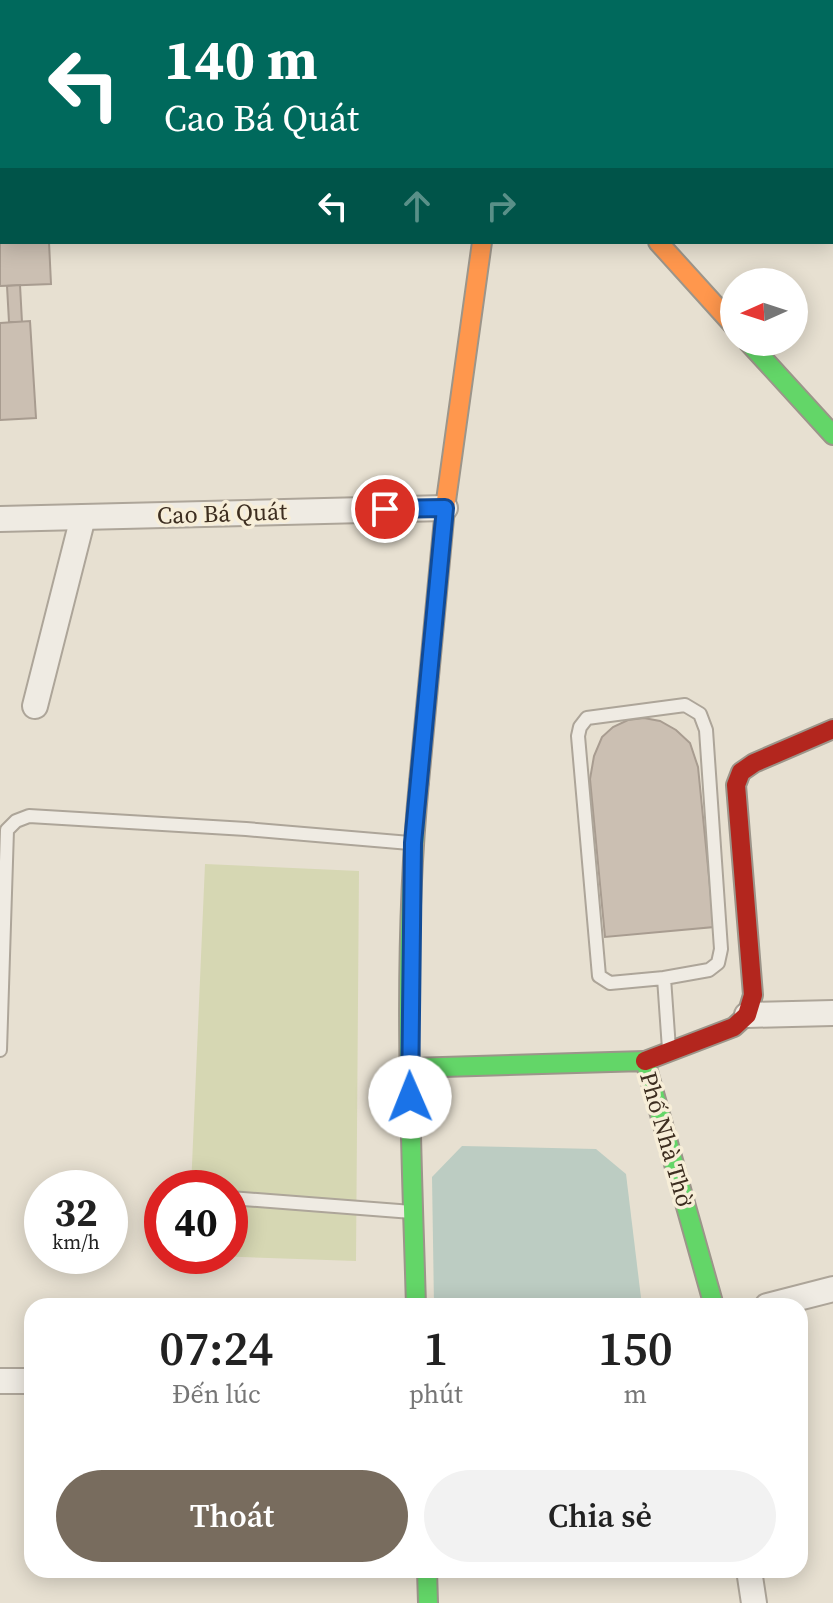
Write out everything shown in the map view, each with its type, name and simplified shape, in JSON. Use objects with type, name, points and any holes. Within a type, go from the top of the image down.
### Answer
[{"type":"street","points":[[416,1298],[409,1068],[413,843],[445,508],[482,244]]},
{"type":"street","points":[[660,244],[720,311]]},
{"type":"street","points":[[761,356],[833,435]]},
{"type":"street","name":"Cao Bá Quát","points":[[0,519],[445,508]]},
{"type":"street","points":[[35,706],[83,517]]},
{"type":"street","points":[[645,1061],[734,1027],[747,1015],[753,995],[736,785],[741,772],[754,763],[833,729]]},
{"type":"street","points":[[747,1015],[833,1013]]},
{"type":"street","name":"Phố Nhà Thờ","points":[[409,1068],[645,1061],[712,1298]]},
{"type":"street","points":[[798,1298],[833,1289]]},
{"type":"street","points":[[0,1381],[24,1381]]},
{"type":"street","points":[[427,1578],[428,1603]]},
{"type":"street","points":[[750,1578],[754,1603]]},
{"type":"lane","points":[[685,705],[700,714],[706,730],[721,949],[718,963],[709,970],[664,978],[610,983],[599,976],[578,736],[587,718],[685,705]]},
{"type":"lane","points":[[0,1050],[7,830],[16,821],[29,816],[413,843]]},
{"type":"lane","points":[[664,978],[670,1052]]},
{"type":"lane","points":[[248,1199],[415,1212]]},
{"type":"green space","points":[[205,864],[359,871],[356,1261],[248,1257],[248,1170],[192,1170]]},
{"type":"shaded area","points":[[462,1146],[596,1149],[626,1174],[641,1298],[434,1298],[432,1177]]},
{"type":"building","points":[[0,244],[49,244],[51,284],[0,286]]},
{"type":"building","points":[[20,285],[22,322],[9,322],[7,286]]},
{"type":"building","points":[[30,321],[36,418],[0,420],[0,323]]},
{"type":"building","points":[[644,718],[660,721],[690,743],[698,767],[714,927],[605,937],[590,779],[594,756],[602,737],[613,727],[628,720]]},
{"type":"traffic: fast","points":[[761,356],[833,435]]},
{"type":"traffic: fast","points":[[416,1298],[409,978],[419,782]]},
{"type":"traffic: fast","points":[[409,1068],[645,1061],[712,1298]]},
{"type":"traffic: fast","points":[[427,1578],[428,1603]]},
{"type":"traffic: slow","points":[[419,782],[445,508],[482,244]]},
{"type":"traffic: slow","points":[[660,244],[720,311]]},
{"type":"traffic: jam","points":[[645,1061],[734,1027],[747,1015],[753,995],[736,785],[741,772],[754,763],[833,729]]},
{"type":"route","points":[[385,509],[445,508],[413,843],[410,1097]]}]
